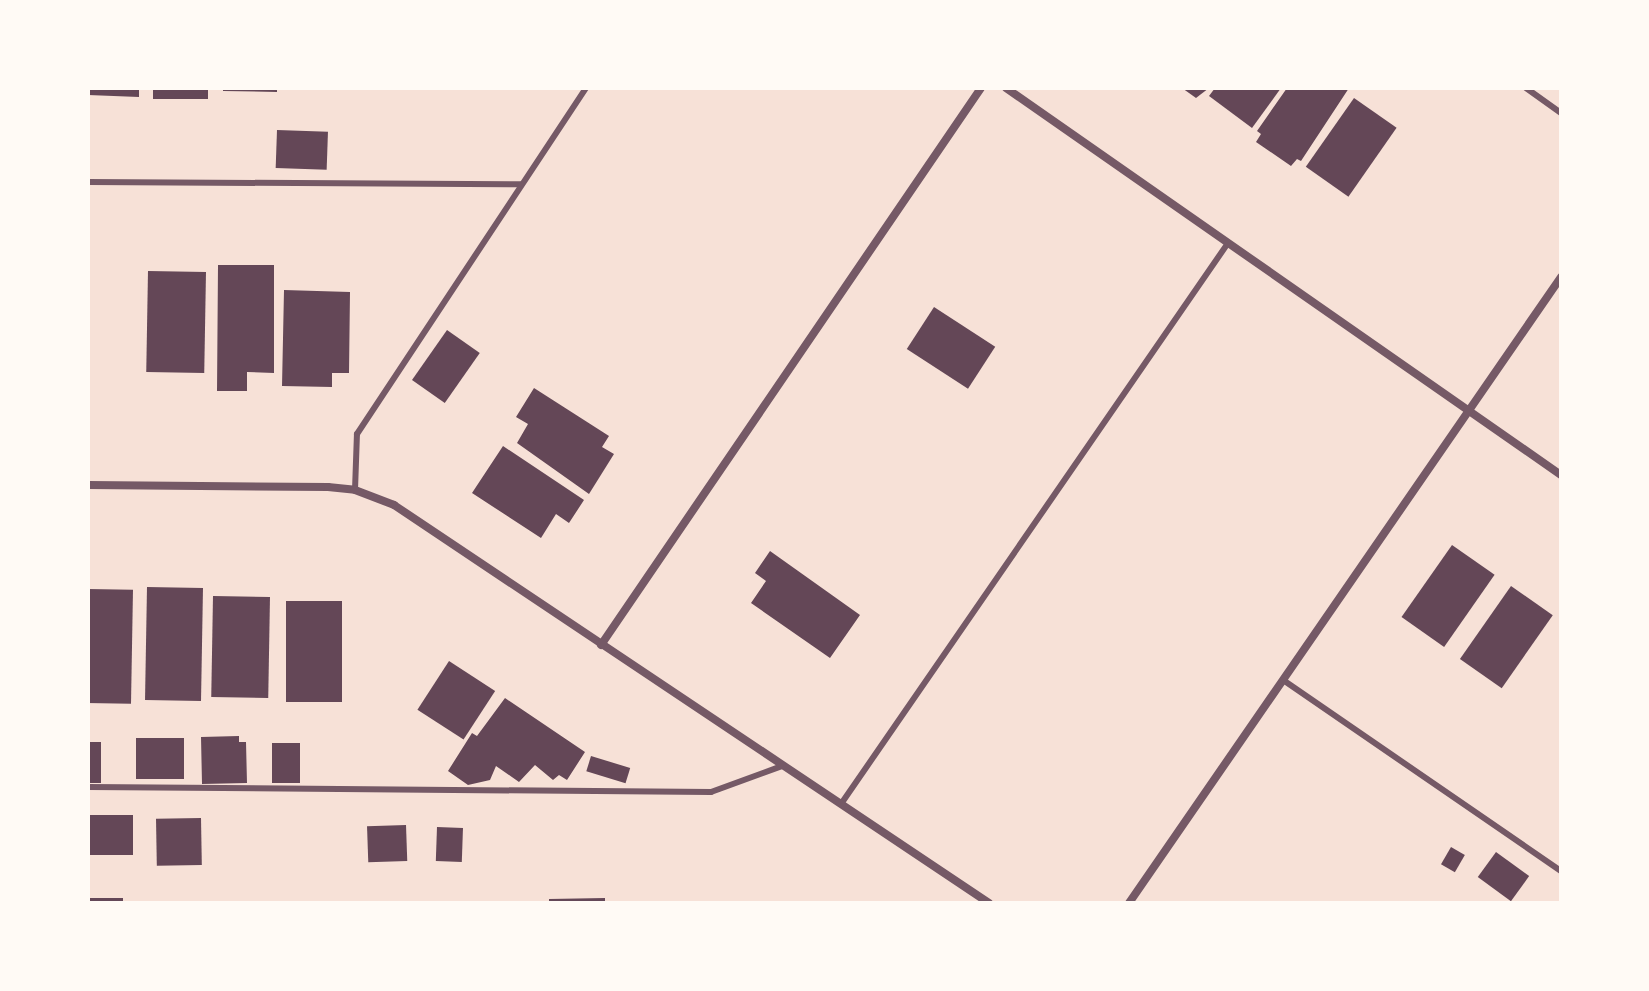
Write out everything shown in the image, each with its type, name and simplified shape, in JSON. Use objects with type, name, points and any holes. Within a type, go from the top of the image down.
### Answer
[{"type":"street","points":[[601,645],[981,88]]},
{"type":"street","points":[[1006,88],[1561,475]]},
{"type":"street","points":[[1129,903],[1286,682],[1561,277]]},
{"type":"street","points":[[88,485],[355,490],[394,505],[989,903]]},
{"type":"lane","points":[[355,490],[357,434],[586,88]]},
{"type":"lane","points":[[1526,88],[1561,113]]},
{"type":"lane","points":[[88,182],[521,184]]},
{"type":"lane","points":[[841,804],[1228,243]]},
{"type":"lane","points":[[1286,682],[1561,871]]},
{"type":"lane","points":[[88,787],[711,792],[782,766]]},
{"type":"building","points":[[88,88],[139,88],[139,97],[88,95]]},
{"type":"building","points":[[153,88],[208,88],[208,99],[153,99]]},
{"type":"building","points":[[223,88],[277,88],[277,92],[223,91]]},
{"type":"building","points":[[1182,88],[1209,88],[1196,98]]},
{"type":"building","points":[[1215,88],[1281,88],[1252,128],[1209,96]]},
{"type":"building","points":[[1287,88],[1349,88],[1301,161],[1297,159],[1291,166],[1256,142],[1261,134],[1257,131]]},
{"type":"building","points":[[1354,98],[1397,128],[1348,197],[1306,167]]},
{"type":"building","points":[[277,130],[328,132],[327,170],[276,168]]},
{"type":"building","points":[[218,265],[274,265],[274,373],[247,372],[247,391],[217,391]]},
{"type":"building","points":[[148,271],[206,272],[204,373],[146,372]]},
{"type":"building","points":[[284,290],[350,292],[349,373],[332,373],[332,387],[282,386]]},
{"type":"building","points":[[934,307],[995,347],[968,389],[907,349]]},
{"type":"building","points":[[447,330],[480,353],[445,403],[412,380]]},
{"type":"building","points":[[534,388],[609,436],[602,447],[614,454],[589,494],[517,443],[528,424],[516,417]]},
{"type":"building","points":[[503,446],[584,500],[569,523],[556,514],[541,538],[472,493]]},
{"type":"building","points":[[1452,545],[1495,575],[1444,647],[1402,617]]},
{"type":"building","points":[[770,551],[860,615],[830,658],[751,603],[766,581],[755,573]]},
{"type":"building","points":[[1511,586],[1553,615],[1502,688],[1460,659]]},
{"type":"building","points":[[147,587],[203,588],[201,701],[145,700]]},
{"type":"building","points":[[88,589],[133,590],[131,704],[88,703]]},
{"type":"building","points":[[213,596],[270,597],[268,698],[211,697]]},
{"type":"building","points":[[286,601],[342,601],[342,702],[286,702]]},
{"type":"building","points":[[449,661],[495,691],[464,740],[417,710]]},
{"type":"building","points":[[505,698],[585,752],[567,780],[559,775],[553,780],[535,765],[519,782],[496,766],[490,780],[468,785],[448,771],[472,733],[477,736]]},
{"type":"building","points":[[239,736],[239,742],[246,742],[247,783],[202,784],[201,737]]},
{"type":"building","points":[[136,738],[184,738],[184,779],[136,779]]},
{"type":"building","points":[[88,742],[101,742],[101,783],[88,783]]},
{"type":"building","points":[[272,743],[300,743],[300,783],[272,783]]},
{"type":"building","points":[[591,756],[630,768],[626,783],[586,771]]},
{"type":"building","points":[[90,815],[133,815],[133,855],[90,855]]},
{"type":"building","points":[[201,818],[202,865],[157,866],[156,819]]},
{"type":"building","points":[[406,825],[407,861],[368,862],[367,826]]},
{"type":"building","points":[[437,827],[463,828],[462,862],[436,861]]},
{"type":"building","points":[[1451,847],[1465,855],[1455,872],[1441,864]]},
{"type":"building","points":[[1496,852],[1529,876],[1511,901],[1478,877]]},
{"type":"building","points":[[88,898],[123,898],[123,903],[88,903]]},
{"type":"building","points":[[605,898],[605,903],[549,903],[549,899]]}]
